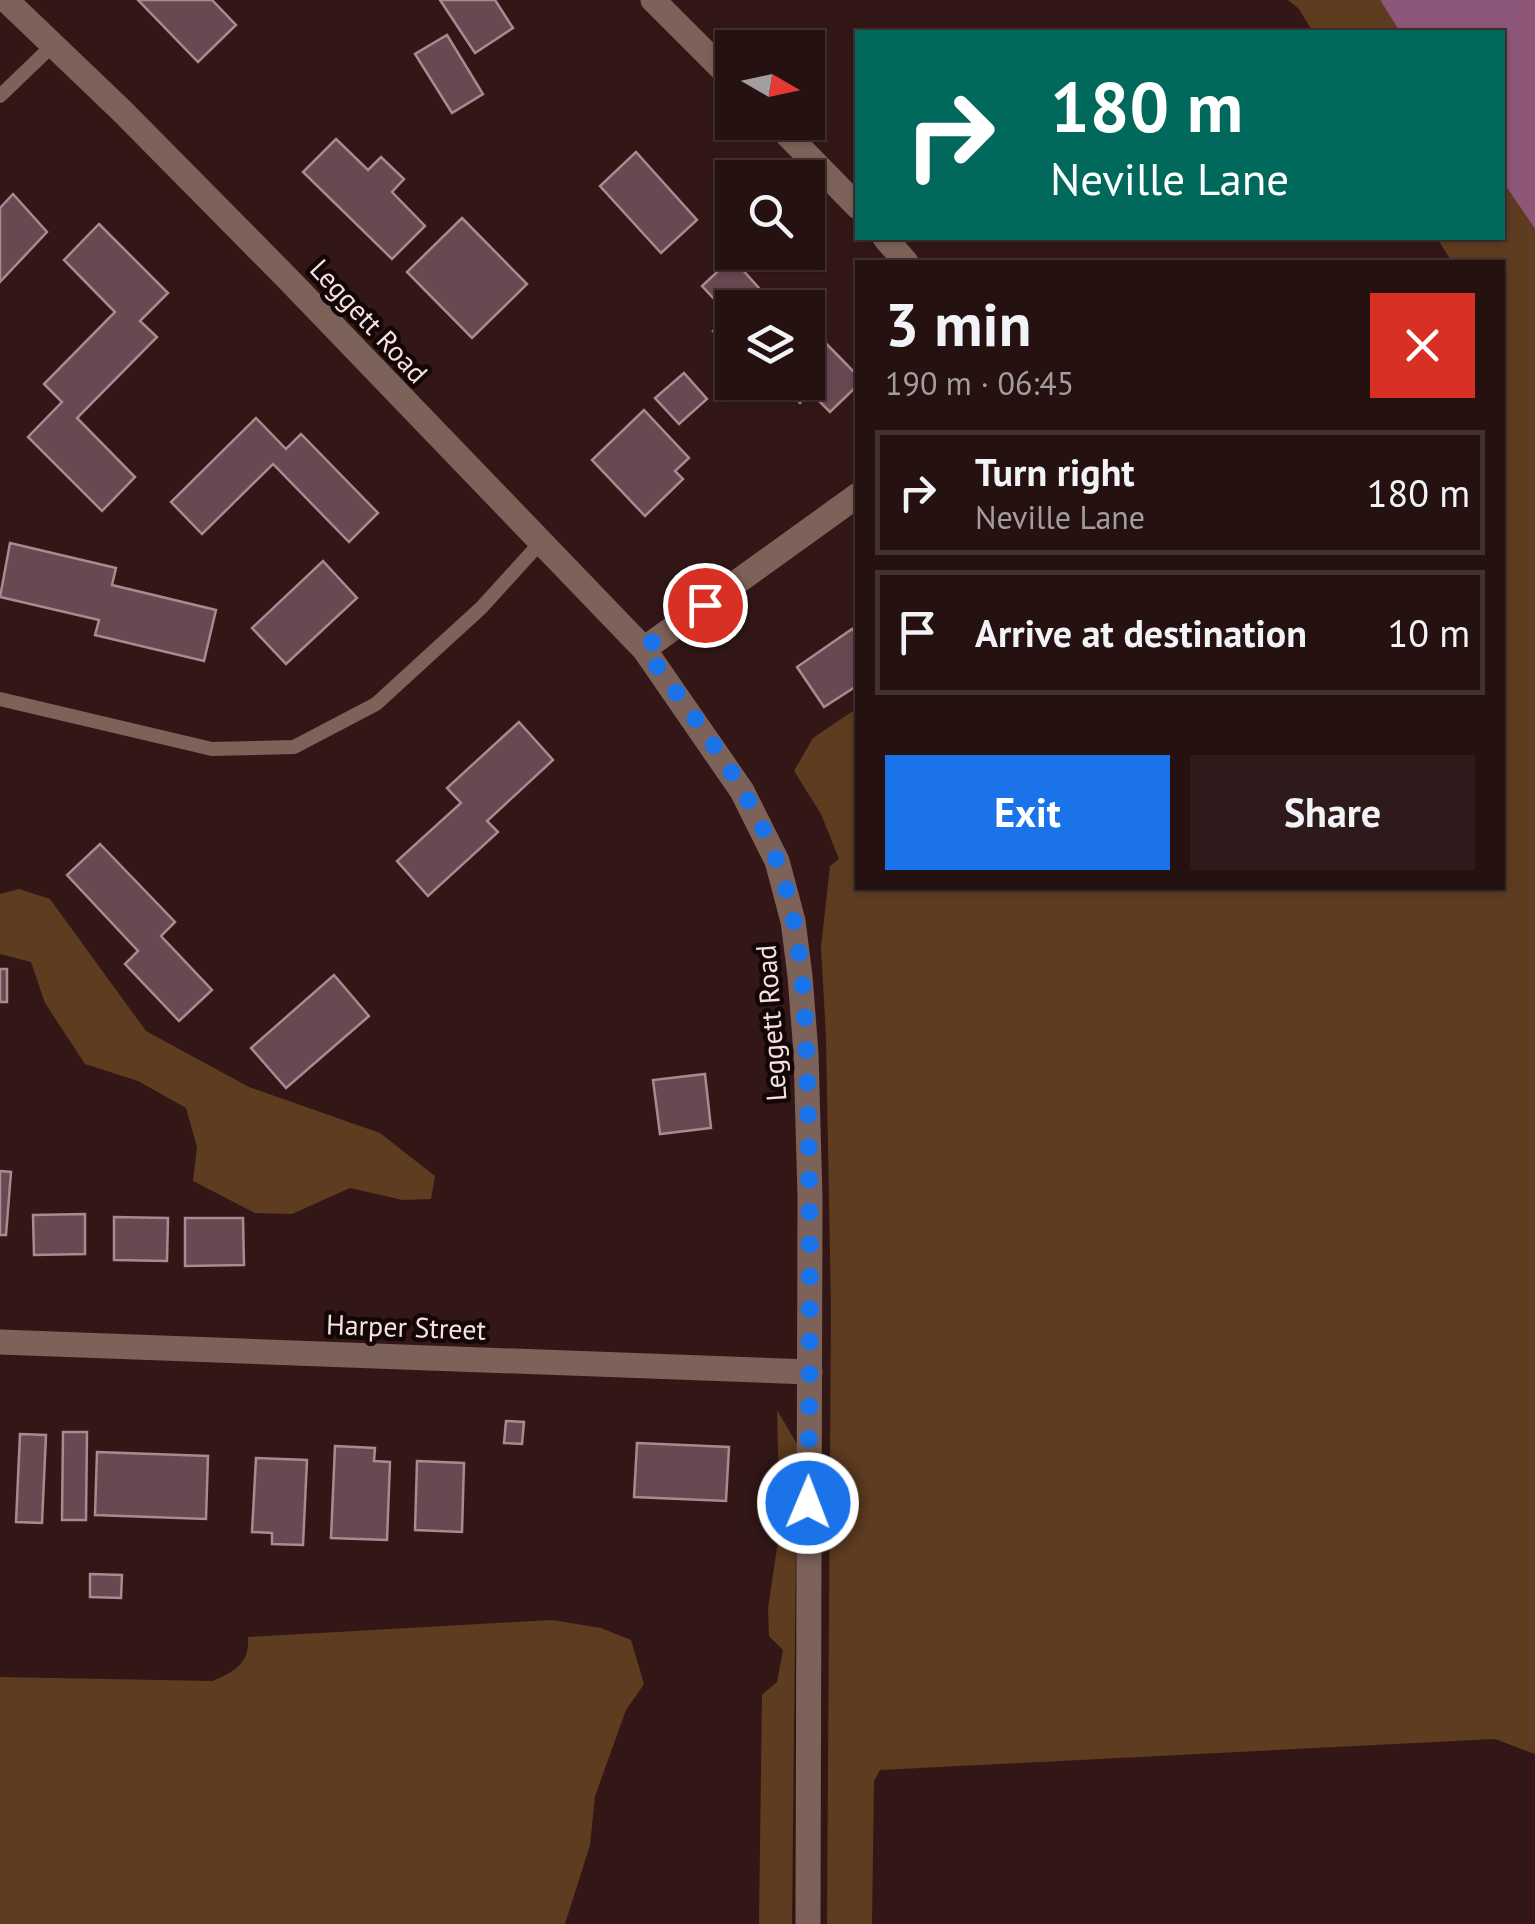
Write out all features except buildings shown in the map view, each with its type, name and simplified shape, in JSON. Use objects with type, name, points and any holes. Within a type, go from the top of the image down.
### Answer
[{"type":"street","name":"Leggett Road","points":[[6,0],[288,279],[644,648],[742,791],[777,862],[792,921],[807,1071],[808,1924]]},
{"type":"street","points":[[653,0],[715,63]]},
{"type":"street","points":[[793,140],[855,204]]},
{"type":"street","points":[[887,240],[904,260]]},
{"type":"street","points":[[644,648],[855,497]]},
{"type":"street","name":"Harper Street","points":[[0,1342],[810,1372]]},
{"type":"lane","points":[[0,96],[53,45]]},
{"type":"lane","points":[[0,699],[212,750],[294,747],[376,704],[481,608],[541,542]]},
{"type":"shaded area","points":[[1288,0],[1380,0],[1399,30],[1312,30],[1299,9]]},
{"type":"shaded area","points":[[1380,0],[1535,0],[1535,229],[1505,185],[1505,30],[1399,30]]},
{"type":"shaded area","points":[[1505,185],[1535,229],[1535,1754],[1495,1739],[880,1770],[874,1781],[872,1924],[827,1924],[831,1308],[821,947],[830,866],[839,859],[821,814],[794,771],[813,738],[855,711],[855,890],[1505,890],[1505,260],[1451,260],[1438,240],[1505,240]]},
{"type":"shaded area","points":[[19,889],[50,899],[146,1031],[249,1087],[380,1133],[435,1176],[431,1199],[403,1200],[350,1188],[292,1214],[255,1213],[193,1181],[197,1147],[186,1108],[138,1081],[85,1064],[45,1003],[31,962],[0,954],[0,894]]},
{"type":"shaded area","points":[[777,1410],[797,1444],[792,1924],[759,1924],[762,1695],[777,1682],[783,1650],[769,1636],[768,1608],[780,1528]]},
{"type":"shaded area","points":[[552,1620],[601,1628],[631,1640],[644,1684],[626,1710],[595,1796],[590,1845],[565,1924],[0,1924],[0,1677],[213,1681],[234,1670],[243,1660],[248,1637]]},
{"type":"route","points":[[705,605],[644,648],[742,791],[777,862],[792,921],[806,1053],[810,1196],[808,1503]]}]
